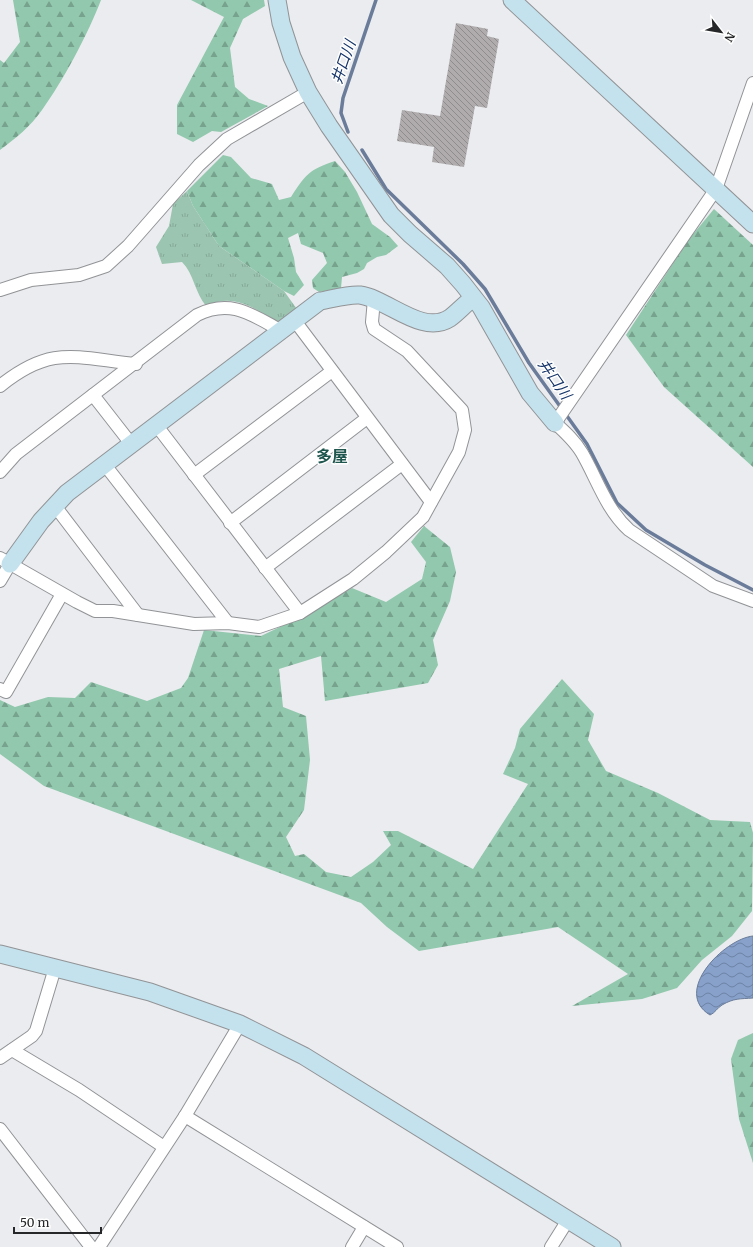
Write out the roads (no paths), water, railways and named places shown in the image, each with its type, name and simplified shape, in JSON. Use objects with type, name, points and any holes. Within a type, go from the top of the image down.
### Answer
[{"type":"street","points":[[277,0],[287,42],[308,92],[382,203],[410,234],[447,266],[473,298],[530,393],[581,452],[615,514],[629,530],[713,586],[753,601]]},
{"type":"street","points":[[512,0],[753,224]]},
{"type":"street","points":[[555,423],[716,189],[753,83]]},
{"type":"street","points":[[0,290],[31,280],[78,275],[106,266],[128,246],[199,165],[227,139],[308,92]]},
{"type":"street","points":[[0,581],[5,561],[67,493],[320,301],[359,295],[374,299],[415,319],[433,323],[449,318],[473,298]]},
{"type":"street","points":[[5,561],[95,611],[138,615],[194,624],[228,623],[259,627],[300,613],[353,579],[386,552],[423,517],[460,452],[465,430],[462,410],[407,351],[374,328],[372,322],[374,299]]},
{"type":"street","points":[[0,472],[16,454],[197,316],[213,309],[228,308],[245,311],[288,326],[332,371],[431,502]]},
{"type":"street","points":[[0,386],[28,367],[58,356],[83,356],[91,359],[136,364]]},
{"type":"street","points":[[194,475],[332,371]]},
{"type":"street","points":[[93,394],[132,445]]},
{"type":"street","points":[[230,523],[367,418]]},
{"type":"street","points":[[157,426],[300,613]]},
{"type":"street","points":[[265,568],[402,464]]},
{"type":"street","points":[[105,465],[228,623]]},
{"type":"street","points":[[55,506],[138,615]]},
{"type":"street","points":[[0,689],[6,692],[62,594]]},
{"type":"street","points":[[0,954],[150,992],[240,1024],[304,1056],[612,1247]]},
{"type":"street","points":[[0,1058],[32,1036],[36,1031],[55,968]]},
{"type":"street","points":[[99,1247],[185,1116],[240,1024]]},
{"type":"street","points":[[12,1050],[79,1090],[164,1147]]},
{"type":"street","points":[[185,1116],[396,1247]]},
{"type":"street","points":[[0,1129],[91,1247]]},
{"type":"street","points":[[552,1247],[568,1220]]},
{"type":"street","points":[[352,1247],[364,1227]]},
{"type":"water","points":[[753,936],[753,998],[730,1001],[720,1006],[710,1015],[700,1005],[697,993],[699,981],[706,968],[729,946],[741,939]]},
{"type":"waterway","name":"井口川","points":[[348,132],[341,113],[343,98],[376,0]]},
{"type":"waterway","name":"井口川","points":[[362,150],[386,189],[463,264],[485,289],[529,363],[587,444],[617,503],[646,530],[705,565],[753,590]]},
{"type":"district","name":"多屋","points":[[332,456]]}]
